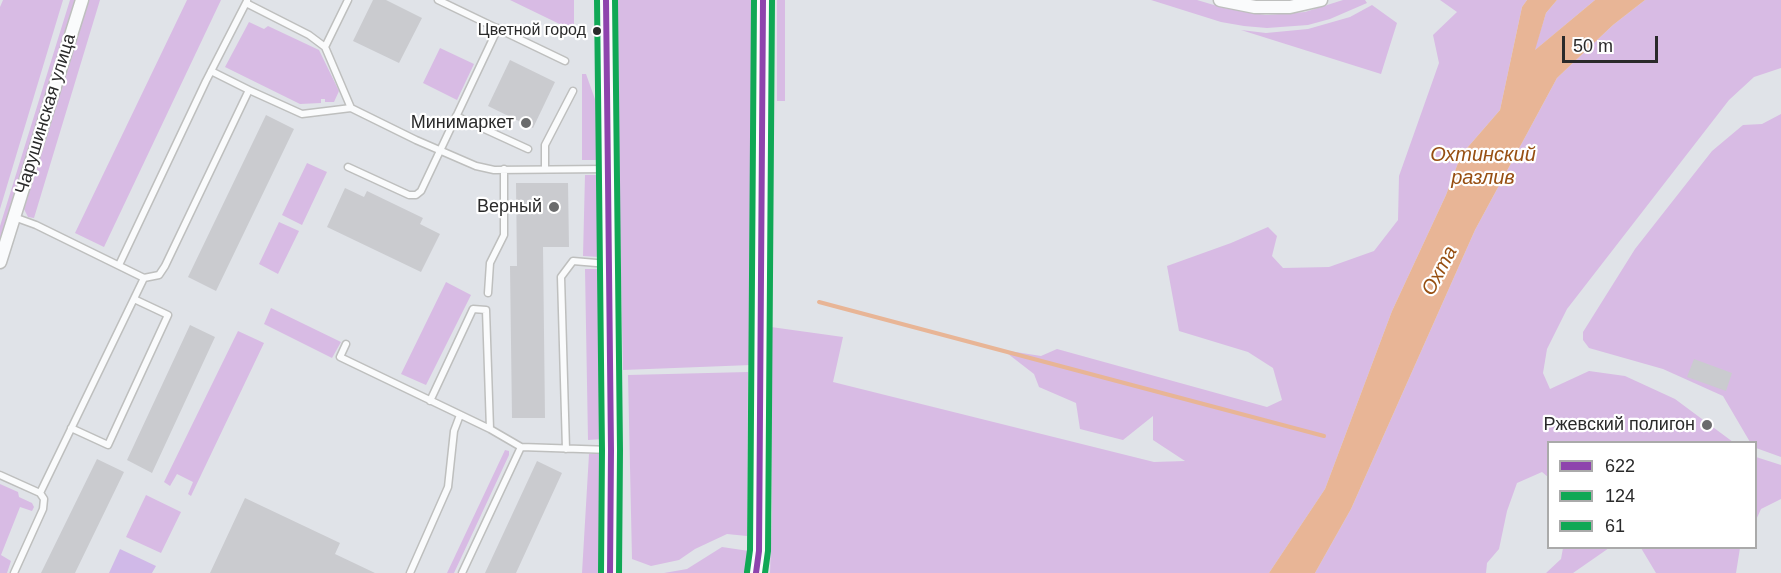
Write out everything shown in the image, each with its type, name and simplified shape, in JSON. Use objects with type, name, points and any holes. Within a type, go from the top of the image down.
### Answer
[{"type":"street","name":"Чарушинская улица","points":[[0,262],[82,0]]},
{"type":"street","points":[[606,0],[611,450],[610,573]]},
{"type":"street","points":[[756,573],[759,539],[763,0]]},
{"type":"street","points":[[1220,0],[1255,7],[1290,7],[1321,0]]},
{"type":"lane","points":[[325,47],[348,0]]},
{"type":"lane","points":[[438,0],[565,61]]},
{"type":"lane","points":[[119,265],[211,71],[247,2],[309,34],[325,47],[351,108]]},
{"type":"lane","points":[[348,167],[409,195],[416,195],[422,191],[498,28]]},
{"type":"lane","points":[[211,71],[302,114],[351,108],[476,166],[504,169],[607,169]]},
{"type":"lane","points":[[14,218],[36,225],[144,278],[159,275],[249,90]]},
{"type":"lane","points":[[545,168],[545,145],[573,91]]},
{"type":"lane","points":[[456,116],[528,149]]},
{"type":"lane","points":[[488,292],[490,263],[504,235],[504,169]]},
{"type":"lane","points":[[566,449],[561,277],[573,261],[608,264]]},
{"type":"lane","points":[[40,493],[144,278]]},
{"type":"lane","points":[[71,428],[108,445],[168,315],[134,298]]},
{"type":"lane","points":[[430,401],[472,309],[486,310],[490,429]]},
{"type":"lane","points":[[346,344],[340,357],[490,429],[521,447],[611,450]]},
{"type":"lane","points":[[410,573],[448,487],[454,431],[460,415]]},
{"type":"lane","points":[[462,573],[521,447]]},
{"type":"lane","points":[[0,475],[40,493],[44,499],[43,509],[14,573]]},
{"type":"shaded area","points":[[3,0],[63,0],[0,209],[0,7]]},
{"type":"shaded area","points":[[70,0],[76,0],[0,244],[0,226]]},
{"type":"shaded area","points":[[86,0],[100,0],[34,218],[28,217],[24,209]]},
{"type":"shaded area","points":[[187,0],[221,0],[104,247],[75,233]]},
{"type":"shaded area","points":[[510,0],[574,0],[574,31]]},
{"type":"shaded area","points":[[615,0],[751,0],[751,365],[623,370]]},
{"type":"shaded area","points":[[777,0],[785,0],[785,101],[777,101]]},
{"type":"shaded area","points":[[1151,0],[1197,0],[1224,8],[1266,15],[1305,12],[1343,0],[1365,0],[1367,3],[1330,19],[1308,25],[1267,28],[1221,22]]},
{"type":"shaded area","points":[[1440,0],[1527,0],[1522,7],[1500,110],[1461,155],[1446,195],[1392,311],[1325,489],[1269,573],[770,573],[771,327],[843,337],[833,382],[1154,462],[1185,461],[1153,440],[1153,416],[1123,440],[1080,429],[1076,403],[1039,387],[1034,374],[1003,350],[1041,356],[1057,349],[1267,407],[1282,400],[1273,368],[1248,352],[1179,331],[1167,266],[1268,227],[1277,236],[1272,256],[1283,268],[1329,267],[1374,251],[1398,220],[1399,176],[1439,63],[1433,35],[1457,12]]},
{"type":"shaded area","points":[[1557,0],[1595,0],[1534,51],[1546,13]]},
{"type":"shaded area","points":[[1645,0],[1781,0],[1781,68],[1754,77],[1729,100],[1567,309],[1547,349],[1543,373],[1550,389],[1589,371],[1625,376],[1675,399],[1732,441],[1547,441],[1547,476],[1542,472],[1517,483],[1507,511],[1499,549],[1487,563],[1486,573],[1315,573],[1351,509],[1475,230],[1557,78],[1613,25]]},
{"type":"shaded area","points":[[1372,5],[1397,23],[1381,74],[1241,30],[1266,33],[1308,29],[1350,17]]},
{"type":"shaded area","points":[[249,22],[264,29],[268,26],[319,50],[339,91],[334,102],[325,102],[325,99],[321,99],[321,103],[300,104],[225,67]]},
{"type":"shaded area","points":[[440,48],[474,64],[457,100],[423,83]]},
{"type":"shaded area","points":[[582,74],[586,74],[596,102],[597,160],[582,160]]},
{"type":"shaded area","points":[[1781,114],[1781,457],[1757,448],[1757,441],[1749,441],[1723,396],[1663,369],[1589,348],[1583,340],[1583,332],[1635,249],[1712,151],[1743,125],[1762,124]]},
{"type":"shaded area","points":[[307,163],[327,172],[302,225],[282,215]]},
{"type":"shaded area","points":[[585,175],[600,175],[599,257],[583,256]]},
{"type":"shaded area","points":[[279,222],[299,231],[278,274],[259,264]]},
{"type":"shaded area","points":[[585,269],[601,269],[603,439],[588,440]]},
{"type":"shaded area","points":[[446,282],[471,295],[426,385],[401,374]]},
{"type":"shaded area","points":[[271,308],[341,342],[332,358],[264,324]]},
{"type":"shaded area","points":[[238,331],[264,343],[191,496],[188,494],[193,482],[177,474],[170,486],[164,482]]},
{"type":"shaded area","points":[[748,372],[747,536],[727,534],[695,549],[679,560],[651,566],[632,559],[628,375]]},
{"type":"shaded area","points":[[505,450],[509,451],[509,455],[454,573],[447,573]]},
{"type":"shaded area","points":[[589,454],[604,454],[602,573],[582,573]]},
{"type":"shaded area","points":[[1757,457],[1781,465],[1781,499],[1761,509],[1757,518]]},
{"type":"shaded area","points":[[0,484],[18,492],[19,497],[32,503],[34,507],[32,511],[20,507],[1,555],[11,561],[7,573],[0,573]]},
{"type":"shaded area","points":[[146,495],[181,512],[161,553],[126,537]]},
{"type":"shaded area","points":[[722,547],[749,551],[747,573],[664,573],[687,569]]},
{"type":"shaded area","points":[[120,549],[156,566],[152,573],[109,573]]},
{"type":"shaded area","points":[[1563,549],[1608,549],[1573,573],[1546,573],[1561,559]]},
{"type":"shaded area","points":[[1642,549],[1740,549],[1736,573],[1656,573]]},
{"type":"water","name":"Охтинский разлив","points":[[1527,0],[1557,0],[1546,13],[1535,50],[1595,0],[1645,0],[1613,25],[1557,78],[1475,230],[1351,509],[1315,573],[1269,573],[1325,489],[1392,311],[1446,195],[1461,155],[1500,110],[1522,7]]},
{"type":"building","points":[[373,0],[386,0],[422,18],[399,63],[353,41]]},
{"type":"building","points":[[510,60],[555,82],[533,128],[488,106]]},
{"type":"building","points":[[266,115],[294,129],[216,291],[188,277]]},
{"type":"building","points":[[516,183],[568,183],[569,247],[543,247],[545,418],[512,418],[510,266],[517,266]]},
{"type":"building","points":[[345,188],[364,197],[367,191],[423,218],[420,224],[440,234],[421,272],[327,227]]},
{"type":"building","points":[[190,325],[215,337],[152,473],[127,460]]},
{"type":"building","points":[[1694,359],[1732,373],[1726,391],[1687,377]]},
{"type":"building","points":[[97,459],[124,472],[75,573],[41,573]]},
{"type":"building","points":[[537,461],[562,473],[516,573],[485,573]]},
{"type":"building","points":[[245,498],[340,543],[335,554],[375,573],[210,573]]},
{"type":"waterway","points":[[819,302],[1324,436]]},
{"type":"transit line","name":"124","points":[[597,0],[602,450],[601,573]]},
{"type":"transit line","name":"622","points":[[606,0],[611,450],[610,573]]},
{"type":"transit line","name":"61","points":[[615,0],[620,450],[619,573]]},
{"type":"transit line","name":"61","points":[[747,572],[750,550],[754,0]]},
{"type":"transit line","name":"622","points":[[756,573],[759,551],[763,0]]},
{"type":"transit line","name":"124","points":[[765,573],[768,551],[772,0]]},
{"type":"place","name":"Цветной город","points":[[597,31]]},
{"type":"place","name":"Минимаркет","points":[[526,123]]},
{"type":"place","name":"Верный","points":[[554,207]]},
{"type":"place","name":"Ржевский полигон","points":[[1707,425]]},
{"type":"water label","name":"Охта","points":[[1440,271]]}]
